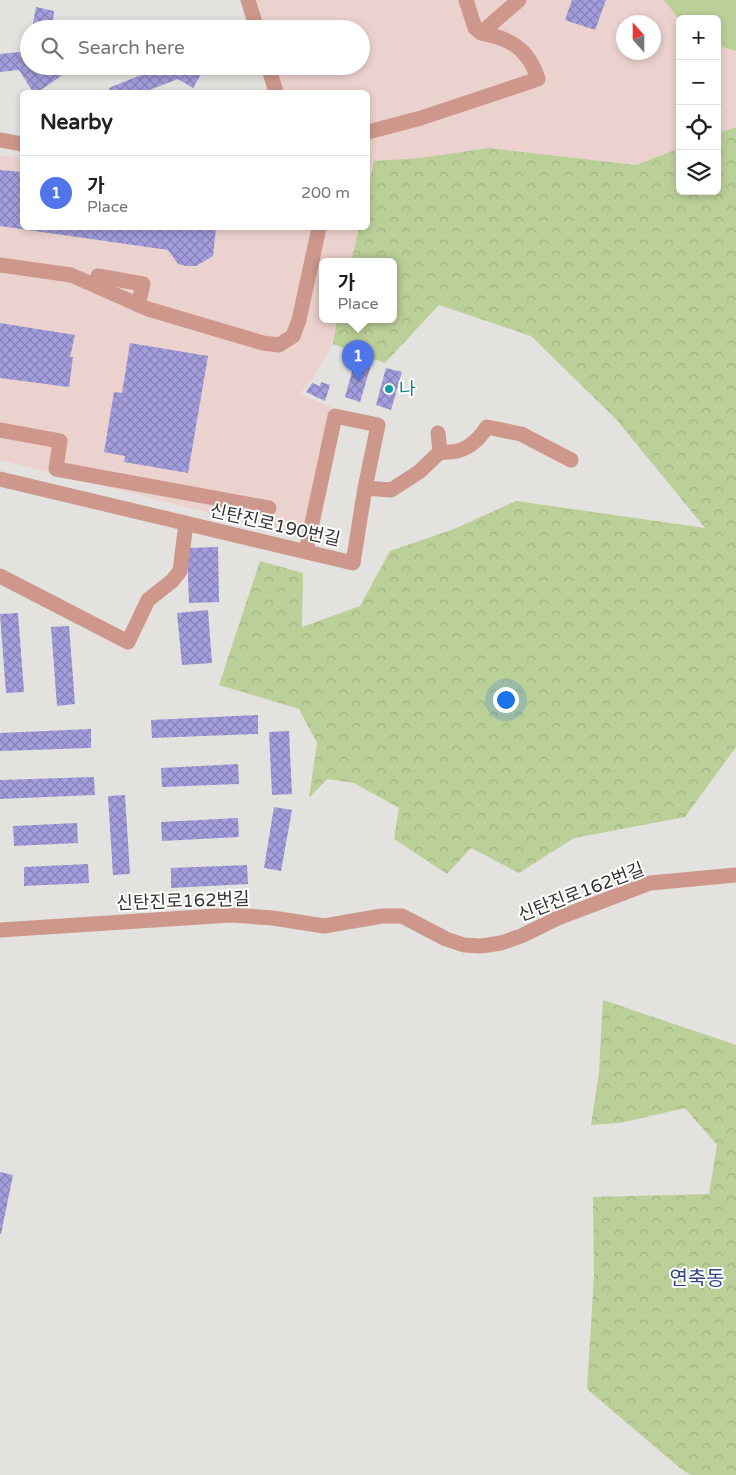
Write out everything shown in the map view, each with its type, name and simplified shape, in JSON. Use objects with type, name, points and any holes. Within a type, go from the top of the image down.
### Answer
[{"type":"street","points":[[248,0],[254,20]]},
{"type":"street","points":[[370,131],[421,118],[538,79],[529,58],[517,47],[503,37],[480,33],[475,28],[466,0]]},
{"type":"street","points":[[480,33],[519,0]]},
{"type":"street","points":[[271,75],[275,90]]},
{"type":"street","points":[[0,140],[20,144]]},
{"type":"street","points":[[0,265],[71,275],[138,305],[262,343],[279,345],[293,336],[299,320],[319,230]]},
{"type":"street","points":[[94,284],[98,276],[143,284],[138,305]]},
{"type":"street","points":[[306,551],[335,416],[378,426],[365,488],[391,490],[419,472],[440,452],[454,453],[471,446],[487,427],[521,434],[571,460]]},
{"type":"street","points":[[0,430],[60,440],[56,469],[269,508]]},
{"type":"street","points":[[438,433],[440,452]]},
{"type":"street","name":"신탄진로190번길","points":[[0,479],[353,563],[365,488]]},
{"type":"street","points":[[0,576],[128,642],[148,600],[172,582],[180,570],[186,524]]},
{"type":"street","name":"신탄진로162번길","points":[[0,930],[231,915],[274,918],[324,926],[382,916],[402,916],[446,939],[464,945],[481,946],[501,943],[521,936],[558,918],[650,883],[736,876]]},
{"type":"shaded area","points":[[255,0],[736,0],[736,127],[721,133],[721,15],[676,15],[676,150],[636,165],[489,148],[420,158],[374,161],[370,180],[370,90],[281,90],[277,75],[370,75],[370,20],[261,20]]},
{"type":"shaded area","points":[[0,155],[20,158],[20,230],[359,230],[352,258],[319,258],[319,323],[336,323],[333,344],[313,378],[300,394],[331,407],[309,524],[291,534],[0,460]]},
{"type":"green space","points":[[664,0],[736,0],[736,51],[721,46],[721,15],[676,15]]},
{"type":"green space","points":[[736,127],[736,747],[685,817],[574,838],[519,873],[471,848],[447,874],[394,839],[399,808],[354,783],[327,779],[309,798],[317,743],[299,709],[219,685],[260,561],[303,573],[302,627],[360,606],[390,551],[454,529],[516,501],[705,528],[616,419],[531,336],[439,305],[385,363],[333,344],[336,323],[397,323],[397,258],[352,258],[359,230],[370,230],[370,180],[374,161],[420,158],[489,148],[636,165],[676,150],[676,195],[721,195],[721,133]]},
{"type":"green space","points":[[603,1000],[736,1045],[736,1475],[691,1475],[681,1469],[587,1389],[594,1276],[593,1197],[709,1194],[717,1145],[685,1108],[620,1123],[591,1125],[599,1072]]},
{"type":"building","points":[[572,0],[606,0],[595,30],[565,20]]},
{"type":"building","points":[[36,7],[54,11],[53,20],[34,20]]},
{"type":"building","points":[[20,52],[20,72],[19,70],[0,72],[0,54]]},
{"type":"building","points":[[22,75],[63,75],[41,90],[32,90]]},
{"type":"building","points":[[141,75],[201,75],[193,88],[178,79],[149,90],[110,90],[109,88]]},
{"type":"building","points":[[0,170],[20,172],[20,229],[0,226]]},
{"type":"building","points":[[28,230],[216,230],[213,256],[196,266],[178,264],[168,250]]},
{"type":"building","points":[[0,323],[75,335],[70,357],[73,357],[69,387],[0,378]]},
{"type":"building","points":[[130,343],[208,356],[188,473],[124,462],[125,456],[104,452],[114,392],[122,393]]},
{"type":"building","points":[[355,361],[371,365],[360,402],[345,397]]},
{"type":"building","name":"나","points":[[386,368],[402,372],[391,410],[376,405]]},
{"type":"building","points":[[321,382],[330,385],[325,401],[306,392],[312,383],[320,386]]},
{"type":"building","points":[[218,547],[219,602],[189,603],[187,548]]},
{"type":"building","points":[[208,610],[212,663],[182,665],[177,613]]},
{"type":"building","points":[[18,613],[24,692],[6,693],[0,614]]},
{"type":"building","points":[[69,626],[75,704],[57,706],[51,627]]},
{"type":"building","points":[[258,715],[258,734],[152,738],[151,720]]},
{"type":"building","points":[[91,729],[91,748],[0,751],[0,733]]},
{"type":"building","points":[[289,731],[292,794],[272,795],[269,732]]},
{"type":"building","points":[[238,764],[239,784],[162,787],[161,768]]},
{"type":"building","points":[[94,777],[95,795],[0,799],[0,780]]},
{"type":"building","points":[[125,795],[130,874],[113,875],[108,796]]},
{"type":"building","points":[[274,807],[292,810],[281,871],[264,868]]},
{"type":"building","points":[[238,818],[239,837],[162,841],[161,822]]},
{"type":"building","points":[[77,823],[78,843],[14,846],[13,826]]},
{"type":"building","points":[[88,864],[89,883],[24,886],[24,867]]},
{"type":"building","points":[[247,865],[248,884],[171,888],[171,868]]},
{"type":"building","points":[[0,1172],[13,1175],[1,1234],[0,1234]]},
{"type":"place","name":"가","points":[[358,381]]},
{"type":"place","name":"나","points":[[389,389]]},
{"type":"district","name":"연축동","points":[[697,1279]]}]
